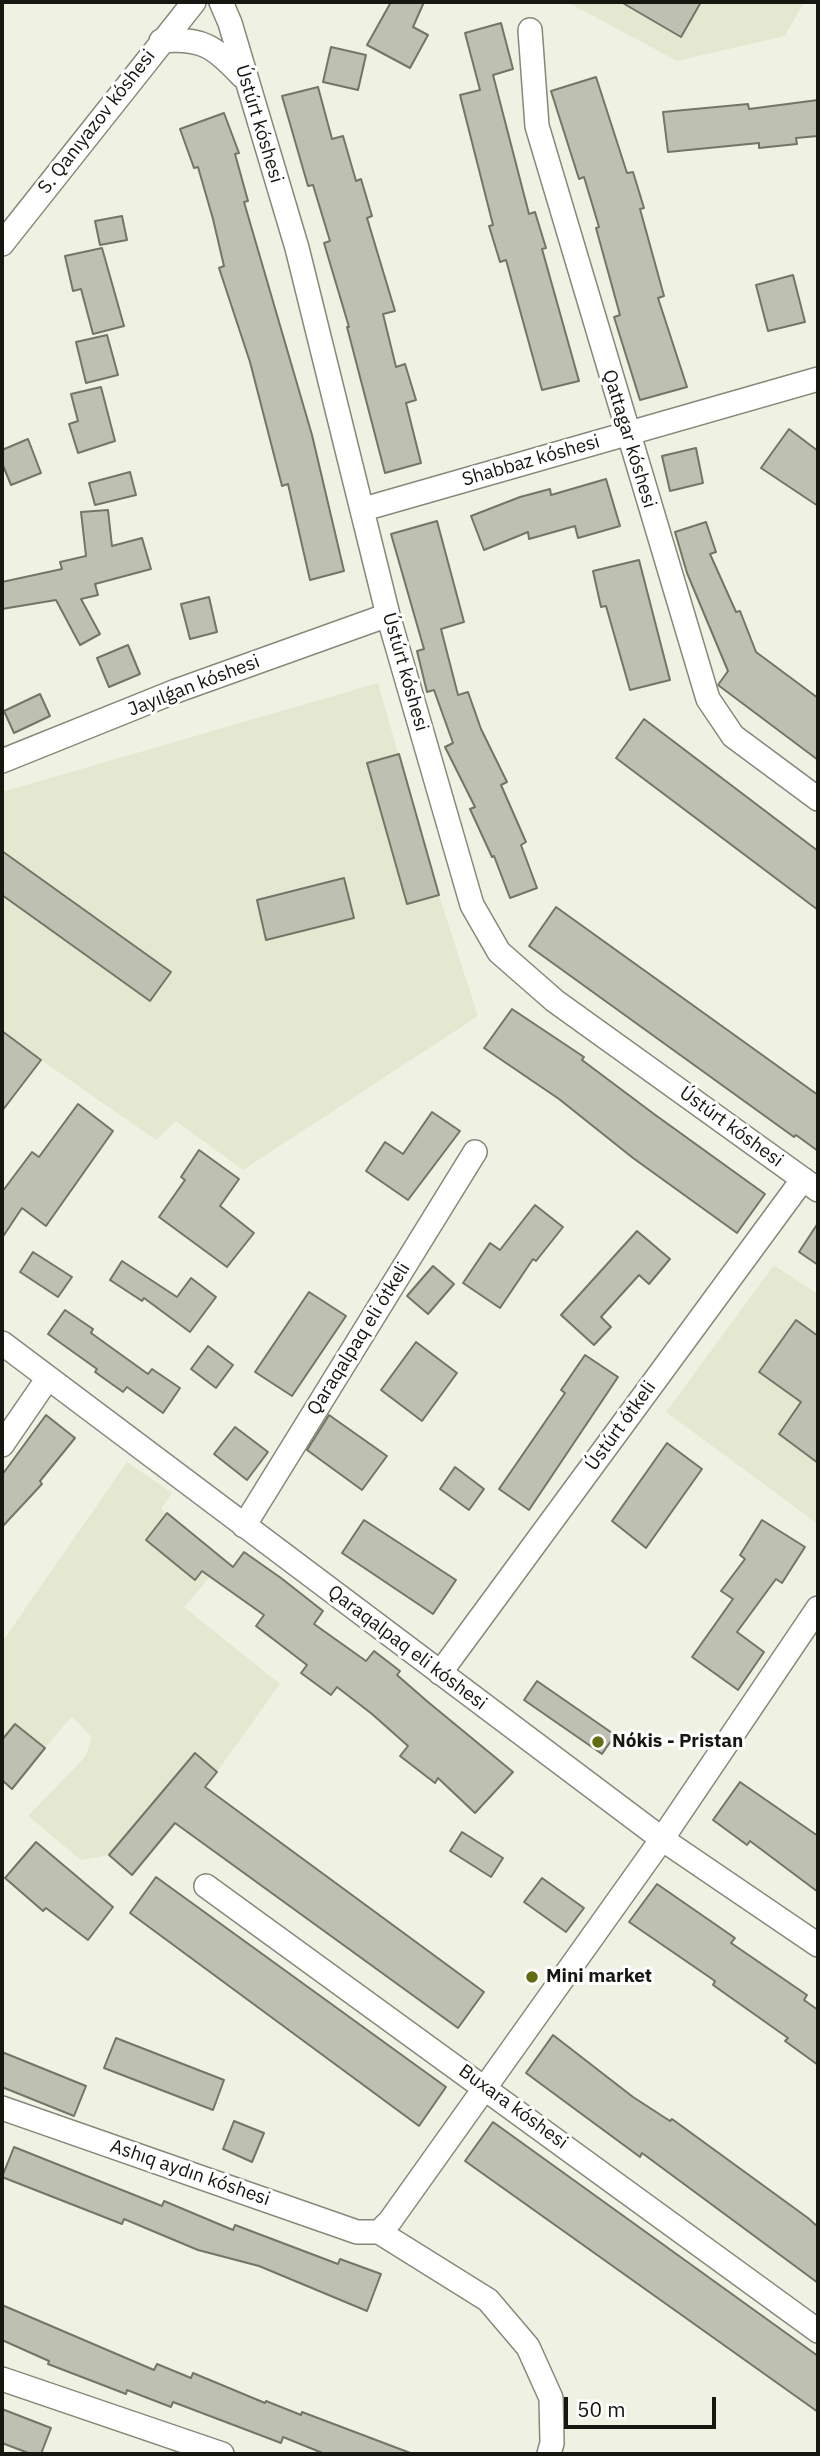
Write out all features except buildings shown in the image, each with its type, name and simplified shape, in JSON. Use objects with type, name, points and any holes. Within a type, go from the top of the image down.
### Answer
[{"type":"street","name":"S. Qanıyazov kóshesi","points":[[2,244],[194,2]]},
{"type":"street","name":"Ústúrt kóshesi","points":[[221,2],[230,23],[297,248],[364,509],[388,615],[472,905],[499,952],[555,1001],[811,1184]]},
{"type":"street","name":"Qattagar kóshesi","points":[[530,30],[537,126],[708,699],[733,736],[818,799]]},
{"type":"street","points":[[161,41],[184,38],[204,43],[222,55],[245,79]]},
{"type":"street","name":"Shabbaz kóshesi","points":[[364,509],[818,379]]},
{"type":"street","name":"Jayılǵan kóshesi","points":[[2,761],[176,691],[388,615]]},
{"type":"street","name":"Qaraqalpaq eli ótkeli","points":[[244,1526],[475,1152]]},
{"type":"street","name":"Ústúrt ótkeli","points":[[440,1673],[811,1184]]},
{"type":"street","name":"Qaraqalpaq eli kóshesi","points":[[2,1343],[662,1839],[818,1945]]},
{"type":"street","points":[[2,1445],[48,1378]]},
{"type":"street","points":[[549,2454],[552,2444],[551,2398],[528,2347],[488,2300],[379,2232],[390,2221],[662,1839],[818,1608]]},
{"type":"street","name":"Buxara kóshesi","points":[[206,1886],[485,2086],[818,2331]]},
{"type":"street","name":"Ashıq aydın kóshesi","points":[[2,2108],[357,2232],[379,2232]]},
{"type":"street","points":[[2,2379],[222,2454]]},
{"type":"shaded area","points":[[567,2],[804,2],[785,36],[677,61]]},
{"type":"shaded area","points":[[378,683],[439,895],[478,1016],[243,1170],[176,1121],[156,1140],[41,1060],[2,1111],[2,792]]},
{"type":"shaded area","points":[[774,1265],[818,1294],[818,1524],[666,1412]]},
{"type":"shaded area","points":[[127,1462],[172,1493],[161,1509],[225,1560],[184,1607],[280,1684],[217,1772],[194,1753],[109,1855],[81,1860],[28,1816],[85,1757],[92,1738],[72,1716],[45,1748],[15,1724],[2,1740],[2,1642]]},
{"type":"place","name":"Nókis - Pristan","points":[[598,1742]]},
{"type":"place","name":"Mini market","points":[[532,1977]]}]
